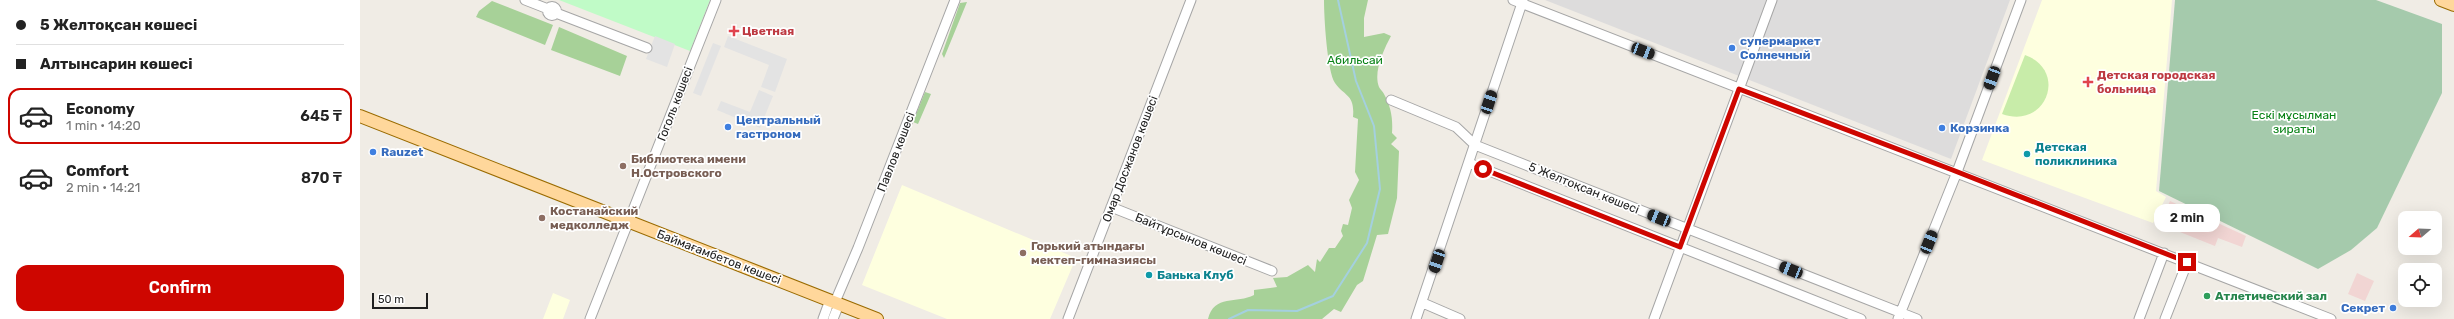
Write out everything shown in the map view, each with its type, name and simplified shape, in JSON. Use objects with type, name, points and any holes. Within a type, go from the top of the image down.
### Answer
[{"type":"main road","points":[[2441,0],[2454,5]]},
{"type":"main road","name":"Баймағамбетов көшесі","points":[[360,116],[877,319]]},
{"type":"street","points":[[525,0],[647,48]]},
{"type":"street","name":"Гоголь көшесі","points":[[590,319],[716,0]]},
{"type":"street","name":"Павлов көшесі","points":[[823,319],[835,302],[858,248],[955,0]]},
{"type":"street","name":"Омар Досжанов көшесі","points":[[1068,319],[1192,0]]},
{"type":"street","points":[[1654,319],[1772,0]]},
{"type":"street","points":[[1900,316],[1957,172],[2021,0]]},
{"type":"street","points":[[1416,319],[1423,303],[1475,145],[1519,1],[1739,89],[1957,172],[2331,319]]},
{"type":"street","name":"5 Желтоқсан көшесі","points":[[1391,100],[1456,126],[1475,145],[1687,229],[1900,316],[1917,319]]},
{"type":"street","name":"5 Желтоқсан көшесі","points":[[1469,163],[1861,319]]},
{"type":"street","name":"Байтұрсынов көшесі","points":[[1111,207],[1272,271]]},
{"type":"street","points":[[2139,319],[2164,253]]},
{"type":"street","points":[[2166,319],[2187,262]]},
{"type":"street","name":"Павлов көшесі","points":[[833,319],[835,302]]},
{"type":"street","points":[[1423,303],[1460,319]]},
{"type":"shaded area","points":[[1545,0],[2010,0],[1951,159]]},
{"type":"shaded area","name":"Детская городская больница","points":[[2042,0],[2172,0],[2156,191],[2166,197],[2153,223],[1982,160]]},
{"type":"shaded area","points":[[655,36],[675,44],[667,67],[646,59]]},
{"type":"shaded area","points":[[728,36],[787,59],[775,92],[761,87],[769,65],[724,47]]},
{"type":"shaded area","points":[[713,43],[721,46],[701,96],[693,93]]},
{"type":"shaded area","points":[[759,90],[773,96],[760,128],[717,110],[721,101],[750,112]]},
{"type":"shaded area","points":[[902,185],[1076,258],[1050,319],[947,319],[862,285]]},
{"type":"shaded area","points":[[2170,201],[2246,236],[2242,247],[2218,238],[2215,246],[2160,224]]},
{"type":"shaded area","points":[[2357,273],[2374,281],[2365,301],[2348,294]]},
{"type":"shaded area","points":[[553,293],[570,300],[563,319],[543,319]]},
{"type":"green space","points":[[559,0],[710,0],[690,51]]},
{"type":"green space","name":"Абильсай","points":[[1324,0],[1368,0],[1364,18],[1364,37],[1384,33],[1391,36],[1380,61],[1377,75],[1379,87],[1390,108],[1392,117],[1392,133],[1397,138],[1391,144],[1399,151],[1397,198],[1388,234],[1377,235],[1363,281],[1357,285],[1341,312],[1334,309],[1322,319],[1208,319],[1215,306],[1221,303],[1247,298],[1254,295],[1254,290],[1277,287],[1273,278],[1287,277],[1308,265],[1315,272],[1317,259],[1320,262],[1329,248],[1335,248],[1343,236],[1341,231],[1343,224],[1348,225],[1352,208],[1349,200],[1359,180],[1355,172],[1358,119],[1353,117],[1351,100],[1339,88],[1332,77],[1326,43]]},
{"type":"green space","name":"Ескі мұсылман зираты","points":[[2175,0],[2376,0],[2442,24],[2442,93],[2377,228],[2351,250],[2318,269],[2159,191]]},
{"type":"green space","points":[[492,1],[553,25],[545,45],[476,17],[479,11]]},
{"type":"green space","points":[[967,2],[944,58],[942,54],[960,3]]},
{"type":"green space","points":[[559,27],[627,56],[620,76],[551,50]]},
{"type":"green space","points":[[2025,55],[2038,62],[2046,73],[2048,84],[2046,96],[2040,106],[2031,114],[2018,117],[2002,114]]},
{"type":"green space","points":[[925,92],[931,94],[918,124],[913,122]]},
{"type":"waterway","name":"Абильсай","points":[[1229,319],[1248,310],[1297,311],[1333,296],[1367,243],[1380,189],[1374,126],[1356,81],[1338,0]]},
{"type":"place","name":"Цветная","points":[[734,31]]},
{"type":"place","name":"супермаркет Солнечный","points":[[1732,48]]},
{"type":"place","name":"Детская городская больница","points":[[2088,82]]},
{"type":"place","name":"Центральный гастроном","points":[[728,127]]},
{"type":"place","name":"Корзинка","points":[[1942,128]]},
{"type":"place","name":"Rauzet","points":[[373,152]]},
{"type":"place","name":"Детская поликлиника","points":[[2027,154]]},
{"type":"place","name":"Библиотека имени Н.Островского","points":[[623,166]]},
{"type":"place","name":"Костанайский медколледж","points":[[542,218]]},
{"type":"place","name":"Горький атындағы мектеп-гимназиясы","points":[[1023,253]]},
{"type":"place","name":"Банька Клуб","points":[[1149,275]]},
{"type":"place","name":"Атлетический зал","points":[[2207,296]]},
{"type":"place","name":"Секрет","points":[[2393,308]]},
{"type":"route","points":[[1483,169],[1680,247],[1739,89],[1950,169],[2187,262]]}]
